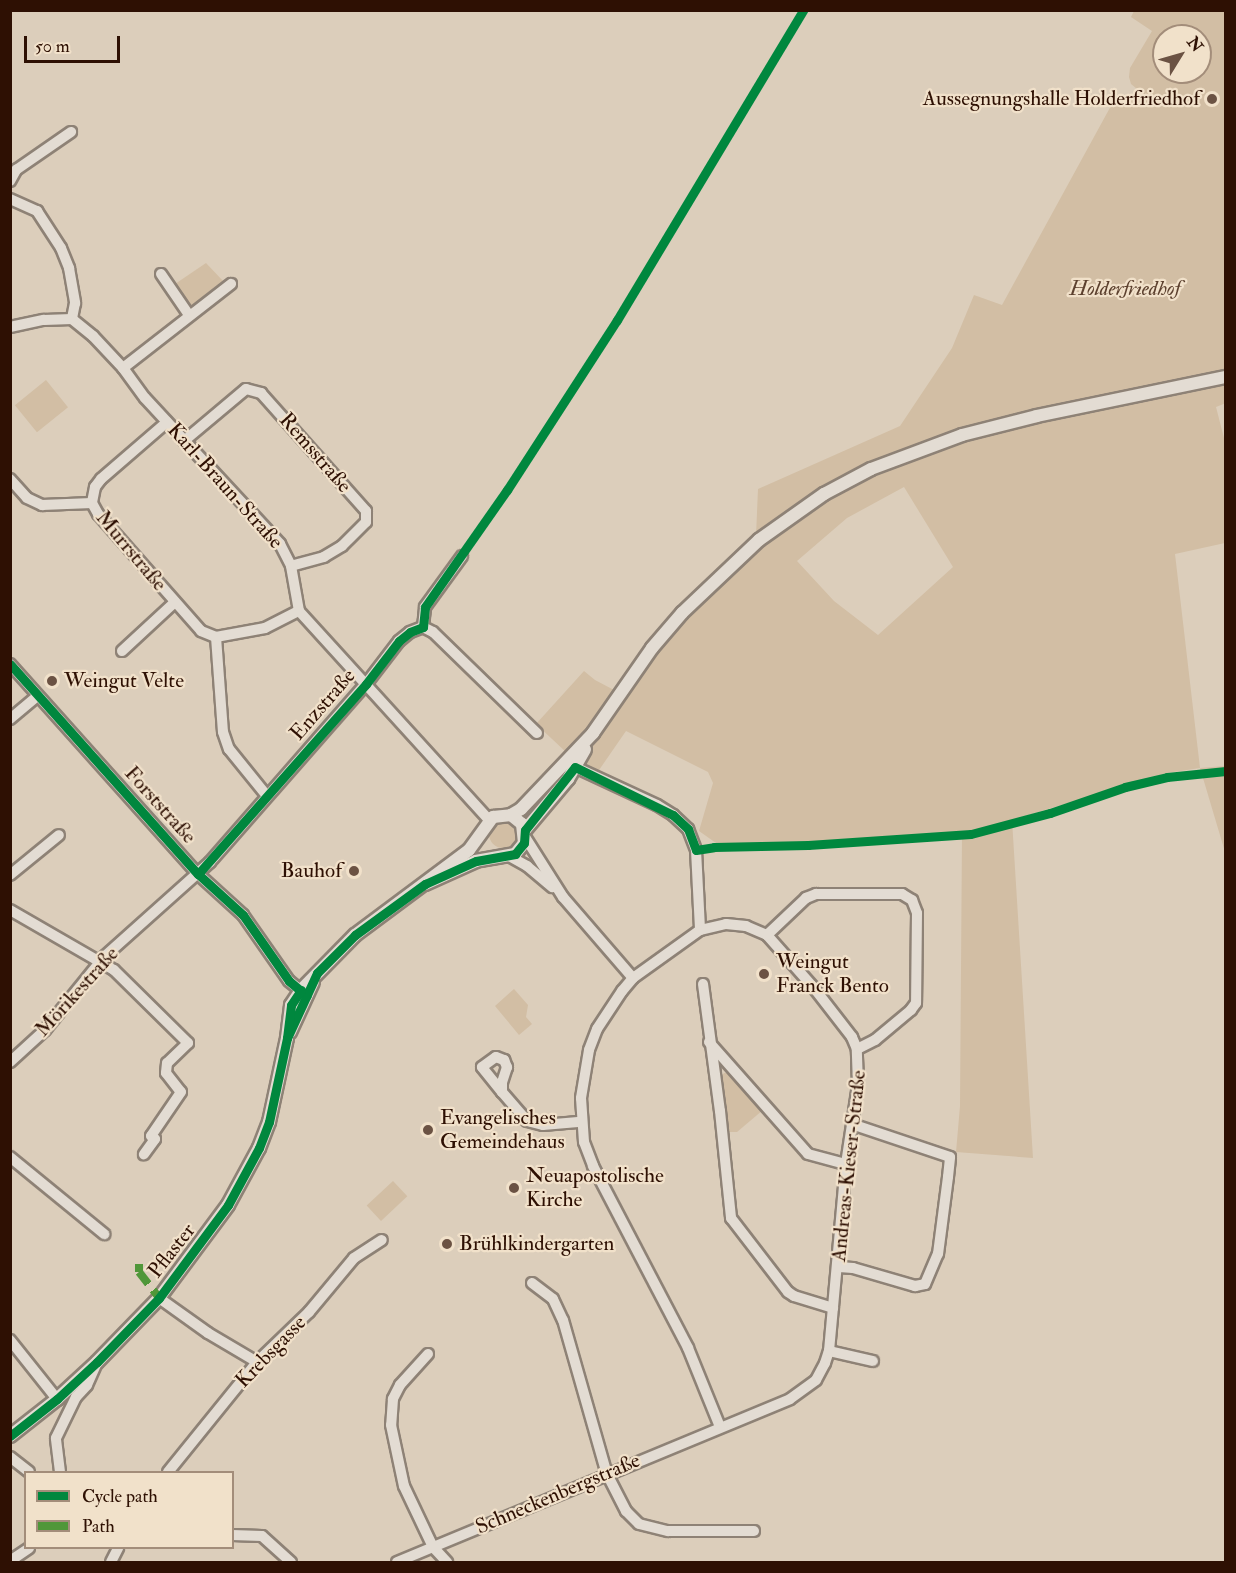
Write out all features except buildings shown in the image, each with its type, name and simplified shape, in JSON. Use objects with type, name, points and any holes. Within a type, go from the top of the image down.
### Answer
[{"type":"street","points":[[10,181],[16,170],[71,132]]},
{"type":"street","points":[[10,199],[37,211],[61,248],[69,268],[75,303],[72,319],[44,320],[10,327]]},
{"type":"street","points":[[161,274],[189,315]]},
{"type":"street","points":[[123,368],[231,284]]},
{"type":"street","name":"Karl-Braun-Straße","points":[[72,319],[123,368],[167,422],[280,544],[291,566],[299,611]]},
{"type":"street","points":[[509,856],[520,849],[525,833],[575,767],[593,733],[682,613],[743,555],[824,494],[871,469],[917,450],[973,433],[1038,416],[1200,385],[1226,377]]},
{"type":"street","name":"Remsstraße","points":[[184,441],[246,389],[261,393],[366,511],[366,522],[342,546],[324,557],[291,566]]},
{"type":"street","name":"Murrstraße","points":[[167,422],[101,479],[95,487],[92,503],[104,522],[201,631],[216,637]]},
{"type":"street","points":[[10,479],[27,498],[42,505],[92,503]]},
{"type":"street","points":[[462,556],[425,608],[423,627],[433,632],[537,733]]},
{"type":"street","name":"Murrstraße","points":[[122,651],[175,602]]},
{"type":"street","points":[[267,796],[228,749],[223,732],[216,637],[265,628],[299,611],[489,819]]},
{"type":"street","name":"Enzstraße","points":[[198,874],[366,684],[399,641],[410,632],[423,627]]},
{"type":"street","name":"Forststraße","points":[[10,664],[198,874],[243,915],[290,981],[304,993]]},
{"type":"street","points":[[10,719],[37,696]]},
{"type":"street","points":[[511,815],[521,809],[593,733]]},
{"type":"street","points":[[575,767],[657,805],[673,815],[688,829],[696,850],[700,930]]},
{"type":"street","points":[[424,884],[469,850],[482,835],[489,819],[496,815],[511,815],[518,819],[563,897]]},
{"type":"street","points":[[10,875],[59,835]]},
{"type":"street","points":[[482,835],[490,852],[495,855]]},
{"type":"street","points":[[424,884],[495,855],[509,856],[527,866],[563,897],[633,978]]},
{"type":"street","name":"Mörikestraße","points":[[10,1062],[45,1030],[100,961],[198,874]]},
{"type":"street","name":"Pflaster","points":[[10,1436],[57,1399],[97,1362],[159,1298],[228,1205],[259,1148],[269,1122],[287,1038],[304,993],[317,973],[355,935],[424,884]]},
{"type":"street","points":[[767,935],[806,898],[816,894],[902,894],[912,900],[917,913],[916,1003],[907,1014],[876,1040],[857,1049]]},
{"type":"street","points":[[10,910],[114,970],[188,1043],[167,1063],[166,1073],[181,1092],[151,1136],[155,1139],[144,1154]]},
{"type":"street","name":"Andreas-Kieser-Straße","points":[[726,924],[746,926],[767,935],[814,988],[852,1037],[857,1049],[858,1085],[846,1164],[839,1267],[829,1351],[816,1380],[804,1391],[790,1399],[720,1427],[688,1348],[592,1166],[581,1122],[583,1077],[589,1050],[608,1011],[633,978],[700,930],[726,924]]},
{"type":"street","points":[[703,984],[720,1111],[730,1218],[788,1292],[833,1308]]},
{"type":"street","points":[[709,1042],[808,1154],[846,1164]]},
{"type":"street","points":[[502,1092],[527,1121],[543,1125],[581,1122]]},
{"type":"street","points":[[839,1267],[854,1268],[915,1286],[925,1284],[931,1276],[938,1254],[950,1157],[852,1124]]},
{"type":"street","points":[[10,1157],[104,1234]]},
{"type":"street","name":"Krebsgasse","points":[[170,1471],[257,1362],[309,1312],[354,1258],[382,1240]]},
{"type":"street","points":[[532,1283],[553,1299],[563,1320],[607,1474],[626,1510],[639,1524],[668,1531],[754,1532]]},
{"type":"street","points":[[159,1298],[208,1333],[257,1362]]},
{"type":"street","points":[[10,1340],[57,1399]]},
{"type":"street","points":[[829,1351],[873,1361]]},
{"type":"street","points":[[428,1354],[400,1385],[393,1399],[391,1425],[404,1486],[433,1547],[447,1563]]},
{"type":"street","points":[[60,1471],[56,1438],[76,1396],[87,1385],[97,1362]]},
{"type":"street","name":"Schneckenbergstraße","points":[[397,1563],[720,1427]]},
{"type":"street","points":[[10,1457],[27,1471]]},
{"type":"street","points":[[234,1535],[262,1536],[291,1563]]},
{"type":"street","points":[[10,1561],[28,1549]]},
{"type":"street","points":[[111,1563],[118,1549]]},
{"type":"green space","name":"Holderfriedhof","points":[[1134,11],[1225,11],[1226,403],[1216,407],[1225,442],[1225,543],[1175,554],[1200,768],[1167,773],[1012,820],[1033,1158],[956,1152],[960,1106],[962,833],[760,845],[716,843],[699,831],[713,783],[708,772],[626,731],[597,773],[583,768],[536,724],[584,671],[614,690],[678,608],[756,536],[758,489],[900,426],[952,348],[974,295],[1002,305],[1112,104],[1122,98],[1141,102],[1143,94],[1131,84],[1130,68],[1152,31],[1131,17]],"holes":[[[904,487],[953,567],[878,635],[834,601],[797,561],[847,518]]]},
{"type":"green space","points":[[206,263],[224,282],[195,306],[190,306],[175,284]]},
{"type":"green space","points":[[46,380],[68,407],[37,432],[15,405]]},
{"type":"green space","points":[[1225,766],[1225,852],[1200,768]]},
{"type":"green space","points":[[503,820],[513,824],[517,834],[513,844],[503,848],[493,844],[489,834],[493,824]]},
{"type":"green space","points":[[514,989],[528,1005],[526,1017],[532,1024],[519,1035],[495,1006]]},
{"type":"green space","points":[[732,1072],[763,1110],[737,1132],[726,1132],[719,1079],[724,1073]]},
{"type":"green space","points":[[393,1181],[407,1196],[381,1221],[367,1206]]},
{"type":"marked path","points":[[139,1264],[139,1272],[159,1298]]},
{"type":"cycle path","points":[[198,874],[366,684],[399,641],[410,632],[423,627],[425,607],[507,490],[617,320],[803,10]]},
{"type":"cycle path","points":[[10,664],[198,874],[243,915],[289,981],[307,996]]},
{"type":"cycle path","points":[[287,1038],[317,973],[355,935],[425,884],[476,861],[515,854],[524,843],[525,830],[575,767],[673,815],[688,829],[696,850],[714,847],[808,845],[971,834],[1050,813],[1125,787],[1167,777],[1226,771]]},
{"type":"cycle path","points":[[10,1436],[57,1399],[97,1362],[159,1298],[228,1205],[259,1148],[269,1122],[287,1038],[291,1005],[301,990]]},
{"type":"place","name":"Aussegnungshalle Holderfriedhof","points":[[1212,99]]},
{"type":"place","name":"Weingut Velte","points":[[52,681]]},
{"type":"place","name":"Bauhof","points":[[354,871]]},
{"type":"place","name":"Weingut Franck Bento","points":[[764,974]]},
{"type":"place","name":"Evangelisches Gemeindehaus","points":[[428,1130]]},
{"type":"place","name":"Neuapostolische Kirche","points":[[514,1188]]},
{"type":"place","name":"Brühlkindergarten","points":[[447,1244]]}]
